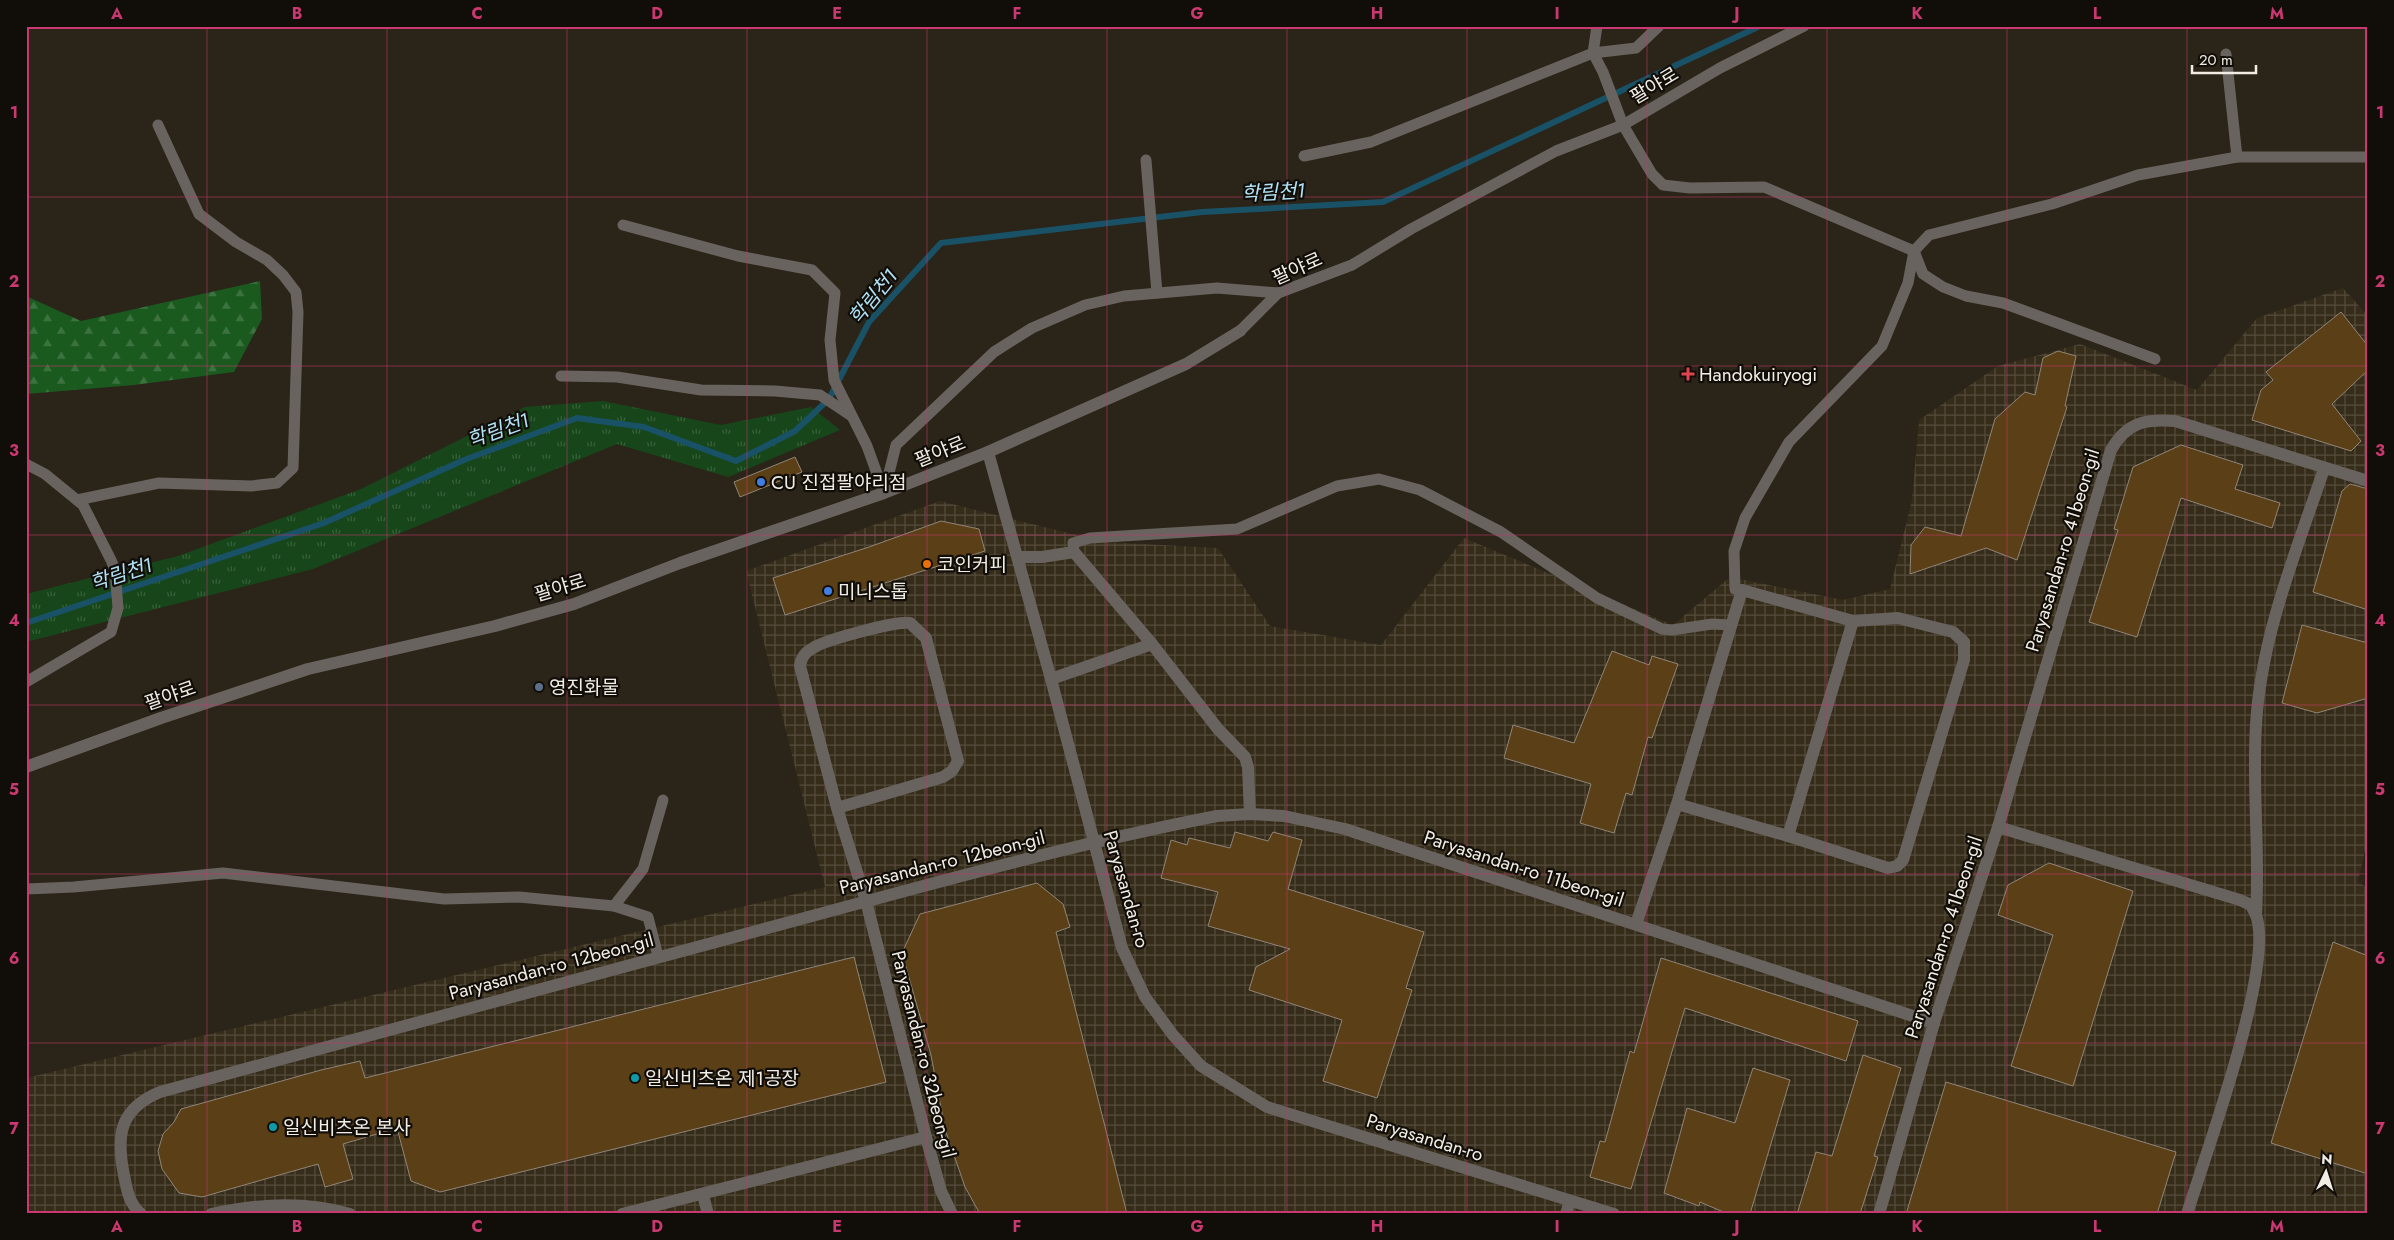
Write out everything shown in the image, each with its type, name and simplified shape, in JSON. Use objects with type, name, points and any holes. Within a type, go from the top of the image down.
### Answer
[{"type":"street","name":"팔야로","points":[[26,767],[161,718],[308,669],[495,626],[574,604],[680,563],[884,493],[988,452],[1186,364],[1240,331]]},
{"type":"street","name":"Paryasandan-ro 41beon-gil","points":[[1879,1214],[1934,1023],[1998,827],[2111,450],[2118,438],[2130,428],[2150,420],[2175,421],[2368,481]]},
{"type":"street","name":"Paryasandan-ro","points":[[988,452],[1051,679],[1122,948],[1145,997],[1174,1035],[1201,1066],[1267,1107],[1614,1214]]},
{"type":"street","points":[[2256,915],[2256,724],[2264,665],[2277,609],[2324,468]]},
{"type":"street","points":[[1018,557],[1042,557],[1074,552],[1152,644],[1218,729],[1244,757],[1248,768],[1250,814]]},
{"type":"street","points":[[1636,924],[1676,804],[1742,590],[1853,622],[1898,618],[1952,632],[1964,642],[1964,660],[1908,848],[1904,860],[1898,866],[1888,868],[1788,836],[1676,804]]},
{"type":"street","points":[[1788,836],[1853,622]]},
{"type":"street","name":"Paryasandan-ro 32beon-gil","points":[[837,808],[943,777],[952,771],[958,761],[926,638],[910,623],[886,625],[814,647],[801,660],[802,676],[837,808],[866,901],[941,1191],[952,1214]]},
{"type":"street","points":[[1051,679],[1152,644]]},
{"type":"street","name":"Paryasandan-ro 11beon-gil","points":[[1094,844],[1217,816],[1250,814],[1284,816],[1345,829],[1934,1023]]},
{"type":"street","points":[[1998,827],[2240,900],[2251,905],[2256,915],[2261,927],[2256,971],[2244,1032],[2187,1214]]},
{"type":"street","name":"Paryasandan-ro 12beon-gil","points":[[141,1214],[133,1206],[128,1195],[119,1150],[122,1126],[132,1110],[147,1097],[658,956],[977,871],[1094,844]]},
{"type":"street","points":[[622,1214],[926,1137]]},
{"type":"street","points":[[703,1194],[708,1214]]},
{"type":"street","points":[[1566,1214],[1570,1201]]},
{"type":"street","points":[[211,1214],[246,1207],[274,1205],[308,1206],[350,1214]]},
{"type":"lane","points":[[1596,26],[1592,52],[1603,72],[1623,125],[1652,174],[1664,185],[1690,188],[1764,187],[1914,251],[1923,274],[1943,287],[1966,296],[2003,303],[2155,359]]},
{"type":"lane","points":[[1304,156],[1371,142],[1592,52],[1636,48],[1659,26]]},
{"type":"lane","name":"팔야로","points":[[1240,331],[1278,293],[1352,265],[1411,229],[1556,151],[1623,125],[1720,68],[1804,26]]},
{"type":"lane","points":[[2226,54],[2237,157]]},
{"type":"lane","points":[[77,500],[158,483],[251,486],[277,483],[293,468],[298,312],[296,292],[283,275],[267,260],[236,242],[199,214],[158,125]]},
{"type":"lane","points":[[1742,590],[1735,588],[1734,551],[1744,518],[1789,442],[1882,346],[1908,283],[1914,251],[1929,235],[2052,204],[2138,175],[2237,157],[2368,157]]},
{"type":"lane","points":[[1146,160],[1157,293]]},
{"type":"lane","points":[[623,224],[738,256],[812,270],[835,294],[830,340],[834,380],[867,446],[884,493]]},
{"type":"lane","points":[[884,493],[896,445],[994,352],[1032,328],[1085,305],[1124,296],[1217,288],[1278,293]]},
{"type":"lane","points":[[561,376],[617,377],[701,390],[775,391],[820,395],[852,416]]},
{"type":"lane","points":[[26,464],[45,474],[83,505],[115,570],[118,608],[110,632],[26,682]]},
{"type":"lane","points":[[1074,552],[1073,543],[1090,538],[1237,529],[1337,486],[1379,479],[1420,490],[1501,532],[1597,598],[1662,629],[1730,624]]},
{"type":"lane","points":[[614,906],[643,869],[663,800]]},
{"type":"lane","points":[[26,889],[84,886],[223,873],[444,899],[519,897],[614,906],[648,917],[658,956]]},
{"type":"shaded area","points":[[2343,288],[2368,316],[2368,836],[2358,882],[2368,888],[2368,1214],[26,1214],[26,1078],[825,887],[746,571],[940,501],[1104,542],[1218,548],[1270,626],[1381,645],[1464,538],[1673,625],[1730,577],[1843,600],[1890,589],[1912,500],[1919,420],[1998,366],[2080,344],[2197,390],[2257,318]]},
{"type":"green space","points":[[260,281],[262,319],[234,372],[134,385],[26,394],[26,296],[81,321]]},
{"type":"green space","points":[[603,401],[721,425],[811,407],[840,430],[728,477],[617,444],[313,569],[26,642],[26,594],[178,556],[361,489],[525,407]]},
{"type":"building","points":[[2341,312],[2368,346],[2368,370],[2332,404],[2361,441],[2351,451],[2252,420],[2261,390],[2273,380],[2266,372]]},
{"type":"building","points":[[2058,351],[2076,356],[2065,406],[2067,407],[2017,560],[1986,548],[1910,574],[1911,545],[1925,527],[1961,536],[1995,419],[2025,392],[2035,395],[2043,358]]},
{"type":"building","points":[[2181,445],[2243,465],[2235,489],[2280,503],[2272,528],[2181,498],[2137,637],[2089,622],[2118,530],[2114,529],[2133,467]]},
{"type":"building","points":[[795,457],[802,472],[740,497],[734,482]]},
{"type":"building","points":[[2350,484],[2368,489],[2368,610],[2313,592],[2342,491]]},
{"type":"building","points":[[941,521],[979,529],[985,551],[785,615],[773,578]]},
{"type":"building","points":[[2302,625],[2368,643],[2368,698],[2317,713],[2282,703]]},
{"type":"building","points":[[1612,651],[1649,665],[1652,656],[1678,664],[1652,738],[1648,737],[1632,795],[1626,793],[1614,833],[1580,823],[1591,784],[1504,758],[1513,725],[1574,743]]},
{"type":"building","points":[[1235,832],[1268,841],[1273,832],[1302,840],[1288,889],[1424,932],[1406,988],[1412,990],[1377,1098],[1323,1081],[1342,1020],[1249,990],[1256,967],[1290,949],[1208,926],[1218,892],[1161,878],[1171,840],[1187,845],[1189,838],[1230,848]]},
{"type":"building","points":[[2049,863],[2133,891],[2073,1086],[2011,1066],[2053,935],[1998,915],[2008,885]]},
{"type":"building","points":[[1037,883],[1063,904],[1070,927],[1056,932],[1127,1214],[980,1214],[965,1187],[945,1129],[931,1055],[902,953],[920,914]]},
{"type":"building","points":[[2333,942],[2368,956],[2368,1174],[2271,1143]]},
{"type":"building","name":"일신비츠온 제1공장","points":[[854,957],[886,1082],[440,1192],[411,1181],[397,1128],[343,1144],[353,1179],[325,1187],[318,1164],[202,1197],[179,1193],[162,1169],[158,1151],[163,1134],[174,1122],[181,1109],[360,1061],[365,1078]]},
{"type":"building","points":[[1661,958],[1858,1021],[1846,1061],[1685,1008],[1631,1189],[1590,1177],[1600,1141],[1605,1142],[1630,1051],[1634,1053]]},
{"type":"building","points":[[1863,1055],[1901,1068],[1874,1156],[1878,1157],[1860,1214],[1797,1214],[1816,1152],[1832,1156]]},
{"type":"building","points":[[1753,1068],[1790,1080],[1750,1214],[1728,1214],[1700,1202],[1699,1206],[1664,1193],[1687,1108],[1735,1123]]},
{"type":"building","points":[[1946,1082],[2176,1152],[2157,1214],[1906,1214]]},
{"type":"waterway","name":"학림천1","points":[[26,623],[324,523],[464,460],[577,418],[644,427],[736,461],[795,431],[829,399],[869,322],[941,243],[1202,212],[1383,202],[1760,26]]},
{"type":"place","name":"Handokuiryogi","points":[[1688,374]]},
{"type":"place","name":"CU 진접팔야리점","points":[[761,482]]},
{"type":"place","name":"코인커피","points":[[927,564]]},
{"type":"place","name":"미니스톱","points":[[828,591]]},
{"type":"place","name":"영진화물","points":[[539,687]]},
{"type":"place","name":"일신비츠온 제1공장","points":[[635,1078]]},
{"type":"place","name":"일신비츠온 본사","points":[[273,1127]]}]
